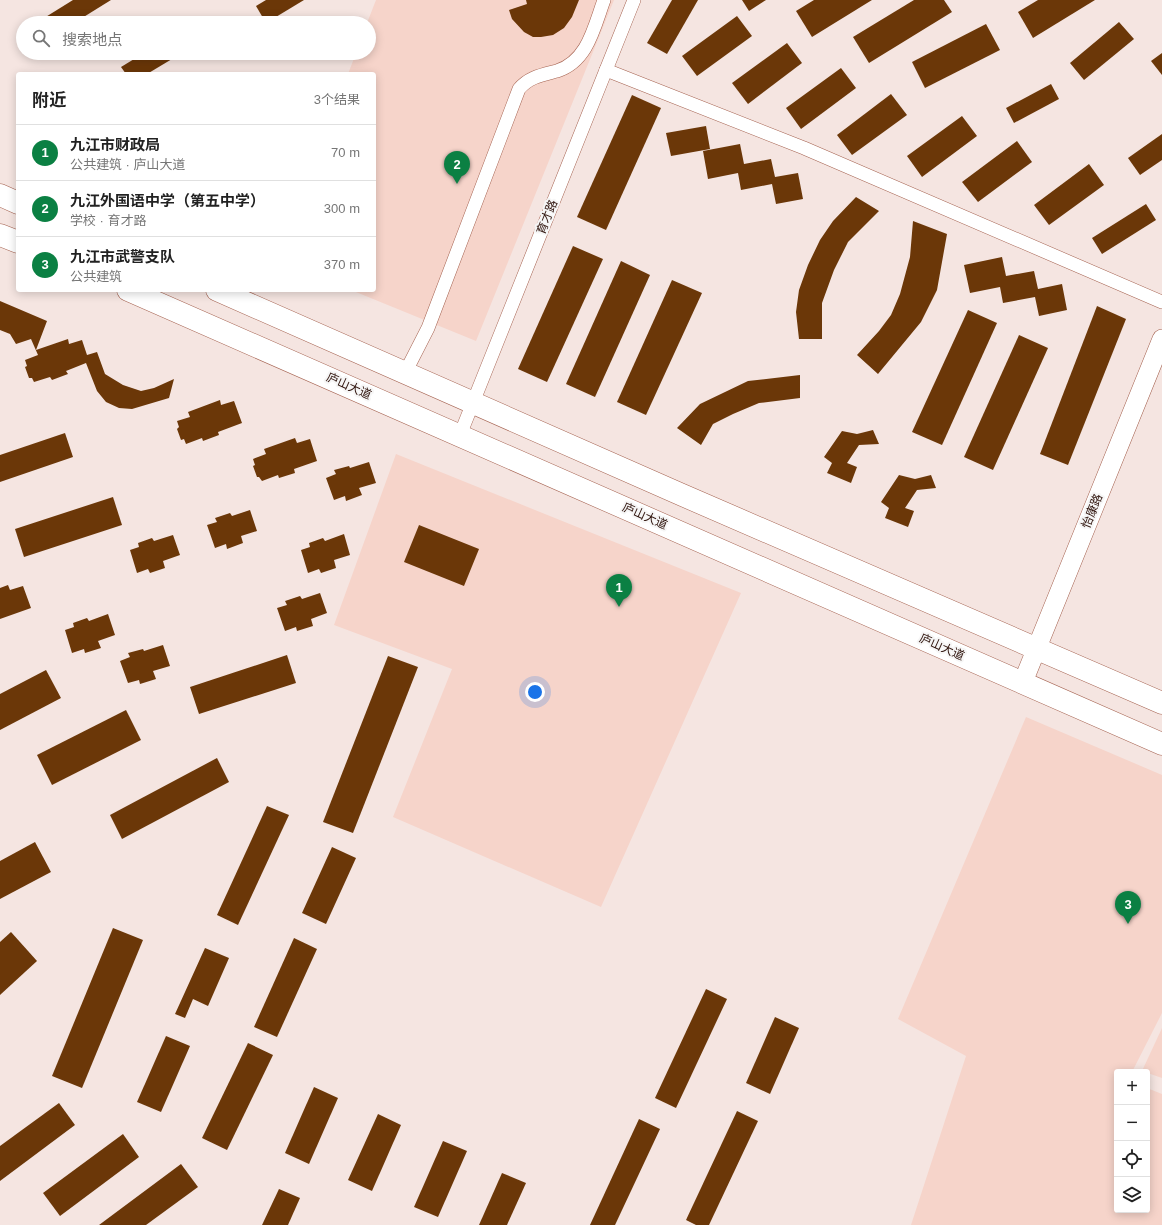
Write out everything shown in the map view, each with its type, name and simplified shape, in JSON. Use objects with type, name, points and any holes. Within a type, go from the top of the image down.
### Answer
[{"type":"highway","points":[[0,195],[16,202]]},
{"type":"highway","points":[[0,235],[16,241]]},
{"type":"highway","name":"庐山大道","points":[[133,292],[1162,744]]},
{"type":"highway","points":[[222,292],[1162,703]]},
{"type":"street","points":[[405,373],[428,328],[519,89],[525,82],[571,64],[581,54],[590,39],[604,0]]},
{"type":"street","name":"育才路","points":[[460,435],[634,0]]},
{"type":"street","points":[[606,70],[804,148],[1162,302]]},
{"type":"street","name":"怡康路","points":[[1023,682],[1162,339]]},
{"type":"shaded area","points":[[376,0],[614,0],[476,341],[356,292],[376,292],[376,72],[349,72],[353,60],[376,60],[376,16],[370,16]]},
{"type":"shaded area","points":[[396,454],[741,593],[601,907],[393,817],[452,669],[334,625]]},
{"type":"shaded area","points":[[1026,717],[1162,775],[1162,1013],[1134,1069],[1114,1069],[1114,1213],[1150,1213],[1150,1089],[1162,1094],[1162,1225],[911,1225],[966,1056],[898,1019]]},
{"type":"shaded area","points":[[1162,1028],[1162,1078],[1150,1074],[1150,1069],[1143,1069]]},
{"type":"building","points":[[73,0],[111,0],[85,16],[47,16]]},
{"type":"building","points":[[266,0],[304,0],[278,16],[262,16],[256,6]]},
{"type":"building","points":[[526,0],[579,0],[572,17],[564,28],[553,35],[533,37],[524,32],[512,19],[509,10],[527,4]]},
{"type":"building","points":[[672,0],[698,0],[667,54],[647,43]]},
{"type":"building","points":[[742,0],[766,0],[749,11]]},
{"type":"building","points":[[814,0],[872,0],[812,37],[796,11]]},
{"type":"building","points":[[914,0],[944,0],[952,12],[869,63],[853,37]]},
{"type":"building","points":[[1038,0],[1095,0],[1033,38],[1018,12]]},
{"type":"building","points":[[737,16],[752,36],[697,76],[682,56]]},
{"type":"building","points":[[1119,22],[1134,39],[1084,80],[1070,63]]},
{"type":"building","points":[[986,24],[1000,50],[925,88],[912,62]]},
{"type":"building","points":[[787,43],[802,63],[748,104],[732,83]]},
{"type":"building","points":[[1162,53],[1162,75],[1151,61]]},
{"type":"building","points":[[132,60],[170,60],[150,72],[125,72],[121,67]]},
{"type":"building","points":[[841,68],[856,88],[801,129],[786,108]]},
{"type":"building","points":[[1051,84],[1059,99],[1014,123],[1006,108]]},
{"type":"building","points":[[891,94],[907,115],[852,155],[837,135]]},
{"type":"building","points":[[632,95],[661,108],[606,230],[577,217]]},
{"type":"building","points":[[962,116],[977,136],[922,177],[907,156]]},
{"type":"building","points":[[706,126],[710,149],[671,156],[666,133]]},
{"type":"building","points":[[1162,134],[1162,160],[1140,175],[1128,158]]},
{"type":"building","points":[[1017,141],[1032,162],[978,202],[962,182]]},
{"type":"building","points":[[740,144],[744,164],[771,159],[775,177],[798,173],[803,199],[776,204],[772,184],[741,190],[738,173],[708,179],[703,151]]},
{"type":"building","points":[[1089,164],[1104,185],[1049,225],[1034,205]]},
{"type":"building","points":[[856,197],[879,211],[848,242],[834,270],[822,303],[822,339],[799,339],[796,312],[799,290],[808,265],[820,240],[833,221]]},
{"type":"building","points":[[1146,204],[1156,220],[1102,254],[1092,238]]},
{"type":"building","points":[[913,221],[947,234],[937,290],[921,322],[878,374],[857,355],[879,331],[891,315],[900,294],[910,257]]},
{"type":"building","points":[[573,246],[603,259],[547,382],[518,369]]},
{"type":"building","points":[[1002,257],[1006,276],[1034,271],[1038,289],[1062,284],[1067,310],[1039,316],[1035,297],[1003,303],[1000,287],[970,293],[964,265]]},
{"type":"building","points":[[621,261],[650,275],[595,397],[566,384]]},
{"type":"building","points":[[672,280],[702,293],[646,415],[617,402]]},
{"type":"building","points":[[0,301],[47,321],[36,350],[68,339],[69,344],[82,340],[87,355],[97,352],[105,374],[123,385],[141,391],[154,388],[174,379],[169,398],[132,409],[119,408],[106,402],[97,391],[86,363],[66,371],[68,374],[52,380],[50,377],[34,382],[32,378],[29,378],[25,367],[27,366],[25,360],[38,355],[31,339],[16,344],[10,334],[0,330]]},
{"type":"building","points":[[1097,306],[1126,319],[1068,465],[1040,454]]},
{"type":"building","points":[[968,310],[997,323],[942,445],[912,432]]},
{"type":"building","points":[[1019,335],[1048,348],[993,470],[964,457]]},
{"type":"building","points":[[800,375],[800,398],[759,403],[733,414],[713,424],[701,445],[677,428],[700,404],[748,381]]},
{"type":"building","points":[[220,400],[221,405],[234,401],[242,423],[218,432],[219,435],[203,441],[202,438],[186,444],[184,439],[181,440],[177,429],[179,427],[177,421],[190,417],[188,412]]},
{"type":"building","points":[[873,430],[879,444],[859,445],[847,463],[857,467],[851,483],[827,473],[832,463],[824,457],[842,431],[857,434]]},
{"type":"building","points":[[65,433],[73,457],[0,482],[0,455]]},
{"type":"building","points":[[295,438],[297,443],[310,439],[317,461],[294,469],[295,473],[279,478],[278,475],[262,481],[259,477],[257,477],[253,466],[255,465],[253,459],[266,454],[264,449]]},
{"type":"building","points":[[369,462],[376,483],[359,488],[362,495],[346,501],[345,496],[334,500],[326,478],[336,474],[334,470],[349,466],[350,468]]},
{"type":"building","points":[[899,475],[915,479],[931,475],[936,488],[917,490],[905,508],[914,511],[908,527],[885,518],[889,508],[881,502]]},
{"type":"building","points":[[113,497],[122,525],[24,557],[15,529]]},
{"type":"building","points":[[250,510],[257,531],[241,536],[243,543],[227,549],[226,544],[215,548],[207,525],[217,522],[215,518],[230,513],[232,516]]},
{"type":"building","points":[[419,525],[479,549],[464,586],[404,562]]},
{"type":"building","points":[[344,534],[350,555],[334,560],[336,568],[321,573],[319,569],[308,573],[301,550],[310,547],[309,543],[323,538],[325,541]]},
{"type":"building","points":[[173,535],[180,555],[163,561],[165,568],[150,573],[148,569],[137,573],[130,550],[139,547],[138,543],[152,538],[154,541]]},
{"type":"building","points":[[8,585],[10,590],[23,586],[31,608],[0,619],[0,588]]},
{"type":"building","points":[[320,593],[327,613],[311,619],[313,626],[297,631],[296,627],[285,631],[277,608],[287,605],[285,601],[300,596],[302,599]]},
{"type":"building","points":[[108,614],[115,635],[98,641],[101,648],[85,653],[84,649],[72,653],[65,630],[74,627],[73,623],[87,618],[89,621]]},
{"type":"building","points":[[163,645],[170,666],[153,671],[156,679],[140,684],[139,680],[128,683],[120,661],[130,657],[128,653],[143,649],[144,651]]},
{"type":"building","points":[[287,655],[296,683],[199,714],[190,687]]},
{"type":"building","points":[[388,656],[418,667],[353,833],[323,822]]},
{"type":"building","points":[[46,670],[61,698],[0,730],[0,694]]},
{"type":"building","points":[[126,710],[141,740],[52,785],[37,755]]},
{"type":"building","points":[[217,758],[229,782],[122,839],[110,815]]},
{"type":"building","points":[[267,806],[289,815],[238,925],[217,915]]},
{"type":"building","points":[[35,842],[51,872],[0,899],[0,861]]},
{"type":"building","points":[[332,847],[356,858],[326,924],[302,913]]},
{"type":"building","points":[[113,928],[143,940],[82,1088],[52,1076]]},
{"type":"building","points":[[11,932],[37,961],[0,995],[0,942]]},
{"type":"building","points":[[294,938],[317,949],[277,1037],[254,1027]]},
{"type":"building","points":[[205,948],[229,958],[208,1006],[193,999],[185,1018],[175,1014]]},
{"type":"building","points":[[706,989],[727,999],[676,1108],[655,1098]]},
{"type":"building","points":[[775,1017],[799,1028],[770,1094],[746,1083]]},
{"type":"building","points":[[166,1036],[190,1046],[161,1112],[137,1102]]},
{"type":"building","points":[[248,1043],[273,1055],[227,1150],[202,1138]]},
{"type":"building","points":[[314,1087],[338,1098],[309,1164],[285,1153]]},
{"type":"building","points":[[59,1103],[75,1125],[0,1181],[0,1146]]},
{"type":"building","points":[[737,1111],[758,1121],[709,1225],[696,1225],[686,1220]]},
{"type":"building","points":[[378,1114],[401,1125],[372,1191],[348,1180]]},
{"type":"building","points":[[639,1119],[660,1129],[615,1225],[590,1225]]},
{"type":"building","points":[[123,1134],[139,1157],[60,1216],[43,1193]]},
{"type":"building","points":[[443,1141],[467,1151],[438,1217],[414,1207]]},
{"type":"building","points":[[181,1164],[198,1187],[146,1225],[99,1225]]},
{"type":"building","points":[[502,1173],[526,1183],[507,1225],[479,1225]]},
{"type":"building","points":[[279,1189],[300,1198],[288,1225],[262,1225]]},
{"type":"place","name":"九江外国语中学（第五中学）","points":[[457,184]]},
{"type":"place","name":"九江市财政局","points":[[619,607]]},
{"type":"place","name":"九江市武警支队","points":[[1128,924]]}]
